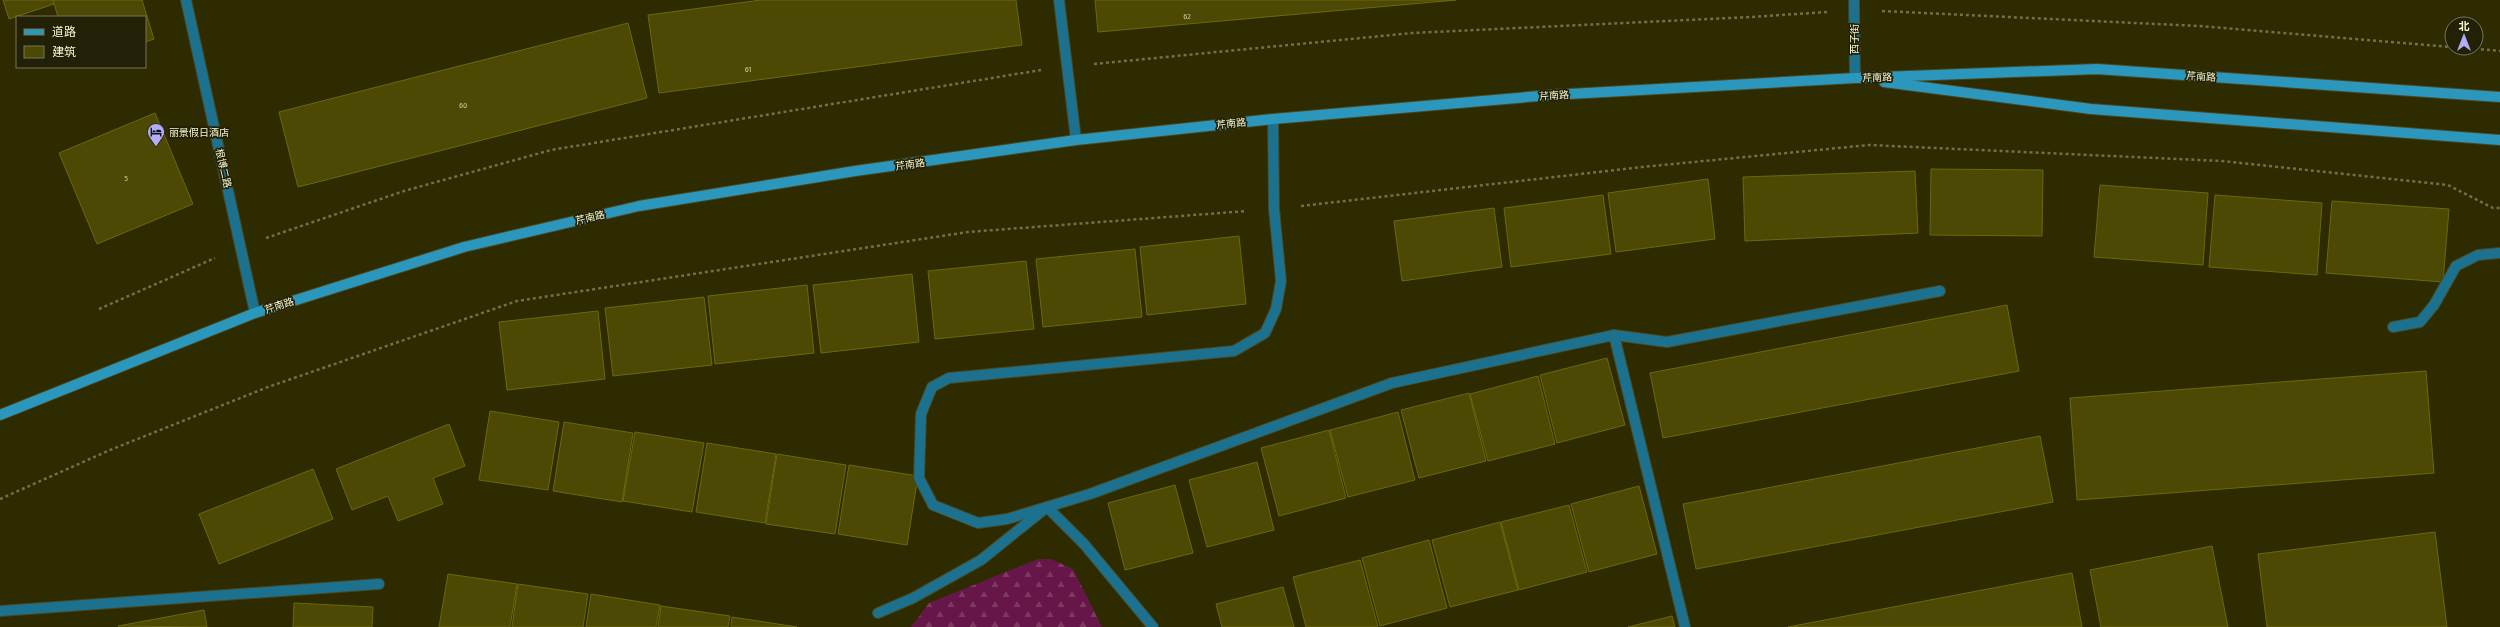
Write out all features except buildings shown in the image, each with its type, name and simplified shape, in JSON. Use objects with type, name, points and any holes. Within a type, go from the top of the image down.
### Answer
[{"type":"main road","name":"芹南路","points":[[0,415],[255,313],[464,247],[639,206],[863,170],[1076,140],[1273,119],[1551,95],[1854,78],[2097,70],[2500,97]]},
{"type":"main road","points":[[1854,78],[2091,109],[2500,140]]},
{"type":"street","name":"根博二路","points":[[186,0],[242,247],[255,313]]},
{"type":"street","points":[[1059,0],[1076,140]]},
{"type":"street","name":"西子街","points":[[1854,5],[1854,78]]},
{"type":"street","points":[[1273,119],[1274,209],[1281,281],[1276,309],[1265,333],[1234,350],[949,378],[932,386],[921,414],[919,478],[933,505],[978,523],[1007,519],[1090,494],[1392,382],[1614,335],[1667,342],[1940,291]]},
{"type":"street","points":[[2393,327],[2420,322],[2434,305],[2456,266],[2478,255],[2500,253]]},
{"type":"street","points":[[1614,335],[1686,627]]},
{"type":"street","points":[[878,613],[913,598],[981,560],[1047,507]]},
{"type":"street","points":[[1047,507],[1084,544],[1153,627]]},
{"type":"street","points":[[0,611],[379,584]]},
{"type":"path","points":[[100,309],[242,247],[404,191],[551,150],[1066,67],[1412,34],[1751,18],[1854,5],[2199,26],[2444,46]]},
{"type":"path","points":[[2484,49],[2500,50]]},
{"type":"path","points":[[0,499],[110,450],[268,386],[517,301],[968,232],[1274,209],[1642,167],[1869,145],[2222,161],[2448,185],[2493,208],[2500,208]]},
{"type":"green space","points":[[1038,559],[1051,559],[1073,569],[1102,627],[911,627],[929,603]]},
{"type":"place","name":"丽景假日酒店","points":[[156,147]]}]
